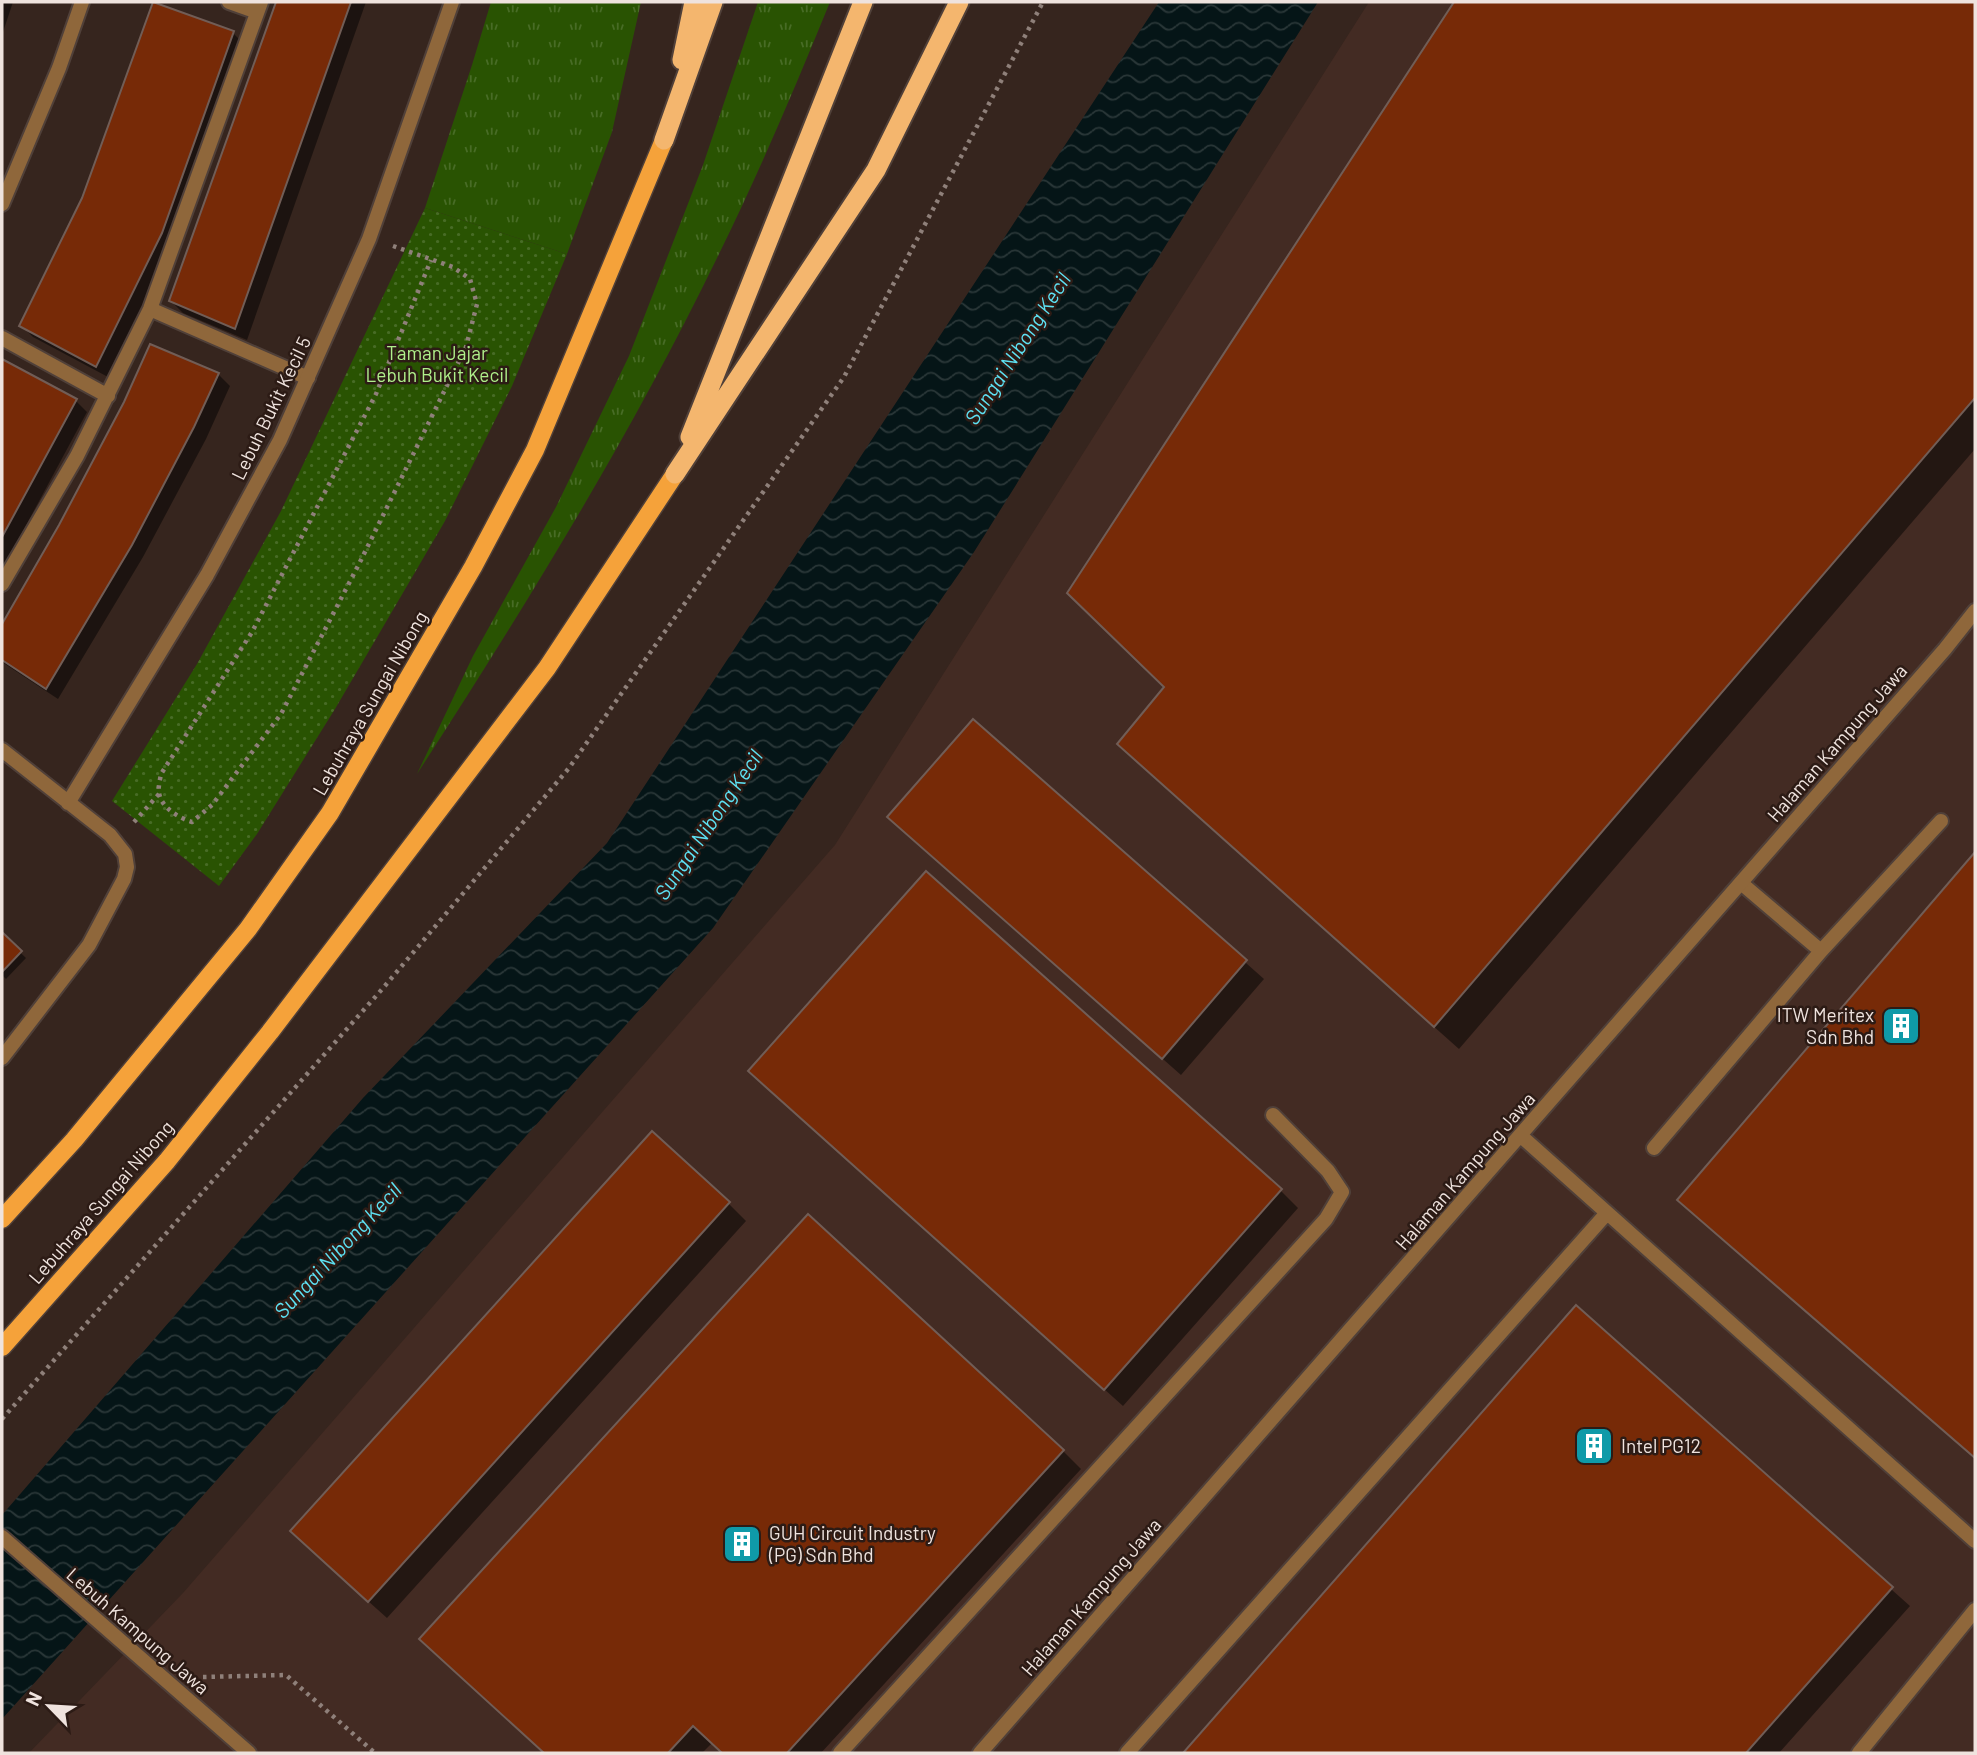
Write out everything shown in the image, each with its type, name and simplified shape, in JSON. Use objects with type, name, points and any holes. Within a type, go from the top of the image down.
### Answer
[{"type":"highway","points":[[664,140],[694,2]]},
{"type":"highway","points":[[664,140],[713,2]]},
{"type":"highway","points":[[675,474],[863,2]]},
{"type":"highway","points":[[675,474],[876,170],[960,2]]},
{"type":"main road","name":"Lebuhraya Sungai Nibong","points":[[2,1219],[74,1140],[248,929],[330,813],[472,567],[535,450],[664,140]]},
{"type":"main road","name":"Lebuhraya Sungai Nibong","points":[[3,1347],[167,1161],[270,1032],[547,668],[675,474]]},
{"type":"street","points":[[2,204],[59,68],[82,2]]},
{"type":"street","points":[[2,584],[77,456],[149,309],[259,7],[229,2]]},
{"type":"street","name":"Lebuh Bukit Kecil 5","points":[[68,803],[207,575],[280,440],[369,239],[452,2]]},
{"type":"street","points":[[149,309],[308,378]]},
{"type":"street","points":[[2,338],[108,396]]},
{"type":"street","name":"Halaman Kampung Jawa","points":[[980,1753],[1521,1136],[1945,649],[1975,611]]},
{"type":"street","points":[[2,750],[110,835],[125,854],[127,867],[124,879],[89,945],[2,1058]]},
{"type":"street","points":[[1654,1148],[1821,951],[1941,821]]},
{"type":"street","points":[[1741,883],[1821,951]]},
{"type":"street","points":[[840,1753],[1326,1219],[1342,1192],[1328,1171],[1273,1115]]},
{"type":"street","points":[[1521,1136],[1975,1541]]},
{"type":"street","points":[[1127,1753],[1607,1213]]},
{"type":"street","name":"Lebuh Kampung Jawa","points":[[2,1537],[249,1753]]},
{"type":"street","points":[[1859,1753],[1975,1610]]},
{"type":"path","points":[[2,1419],[384,987],[569,768],[844,377],[1042,2]]},
{"type":"path","points":[[159,794],[166,806],[181,818],[192,821],[212,805],[281,714],[359,564],[466,347],[477,304],[470,279],[453,267],[369,239]]},
{"type":"path","points":[[116,843],[159,794],[161,774],[253,632],[376,394],[431,260]]},
{"type":"path","points":[[163,1678],[286,1675],[375,1753]]},
{"type":"shaded area","points":[[1369,2],[1975,2],[1975,1753],[29,1753],[183,1593],[835,845]]},
{"type":"green space","points":[[491,2],[641,2],[612,132],[567,254],[425,208]]},
{"type":"green space","points":[[758,2],[830,2],[747,195],[649,391],[536,585],[417,774],[473,656],[556,507],[629,356],[703,165]]},
{"type":"green space","name":"Taman Jajar Lebuh Bukit Kecil","points":[[425,208],[567,254],[512,386],[445,521],[335,709],[257,834],[219,886],[112,801],[197,664],[281,511]]},
{"type":"water","name":"Sungai Nibong Kecil","points":[[1159,2],[1318,2],[974,552],[713,928],[2,1719],[2,1515],[363,1098],[607,843]]},
{"type":"building","points":[[153,2],[234,31],[162,233],[96,367],[19,326],[82,198]]},
{"type":"building","points":[[276,2],[351,2],[235,329],[169,301]]},
{"type":"building","points":[[1454,2],[1975,2],[1975,398],[1434,1027],[1117,744],[1164,687],[1067,593]]},
{"type":"building","points":[[150,344],[219,373],[132,545],[46,689],[2,660],[2,624],[59,525],[124,402]]},
{"type":"building","points":[[2,359],[77,399],[2,537]]},
{"type":"building","points":[[973,719],[1247,960],[1162,1059],[887,817]]},
{"type":"building","name":"ITW Meritex Sdn Bhd","points":[[1975,852],[1975,1458],[1677,1200]]},
{"type":"building","points":[[926,871],[1282,1189],[1104,1390],[748,1071]]},
{"type":"building","points":[[2,932],[22,951],[2,972]]},
{"type":"building","points":[[652,1131],[730,1202],[368,1602],[290,1531]]},
{"type":"building","name":"GUH Circuit Industry (PG) Sdn Bhd","points":[[808,1214],[1064,1450],[787,1753],[722,1753],[693,1726],[668,1753],[544,1753],[419,1639]]},
{"type":"building","name":"Intel PG12","points":[[1576,1305],[1893,1587],[1746,1753],[1183,1753]]},
{"type":"place","name":"ITW Meritex Sdn Bhd","points":[[1901,1026]]},
{"type":"place","name":"Intel PG12","points":[[1594,1446]]},
{"type":"place","name":"GUH Circuit Industry (PG) Sdn Bhd","points":[[742,1544]]}]
